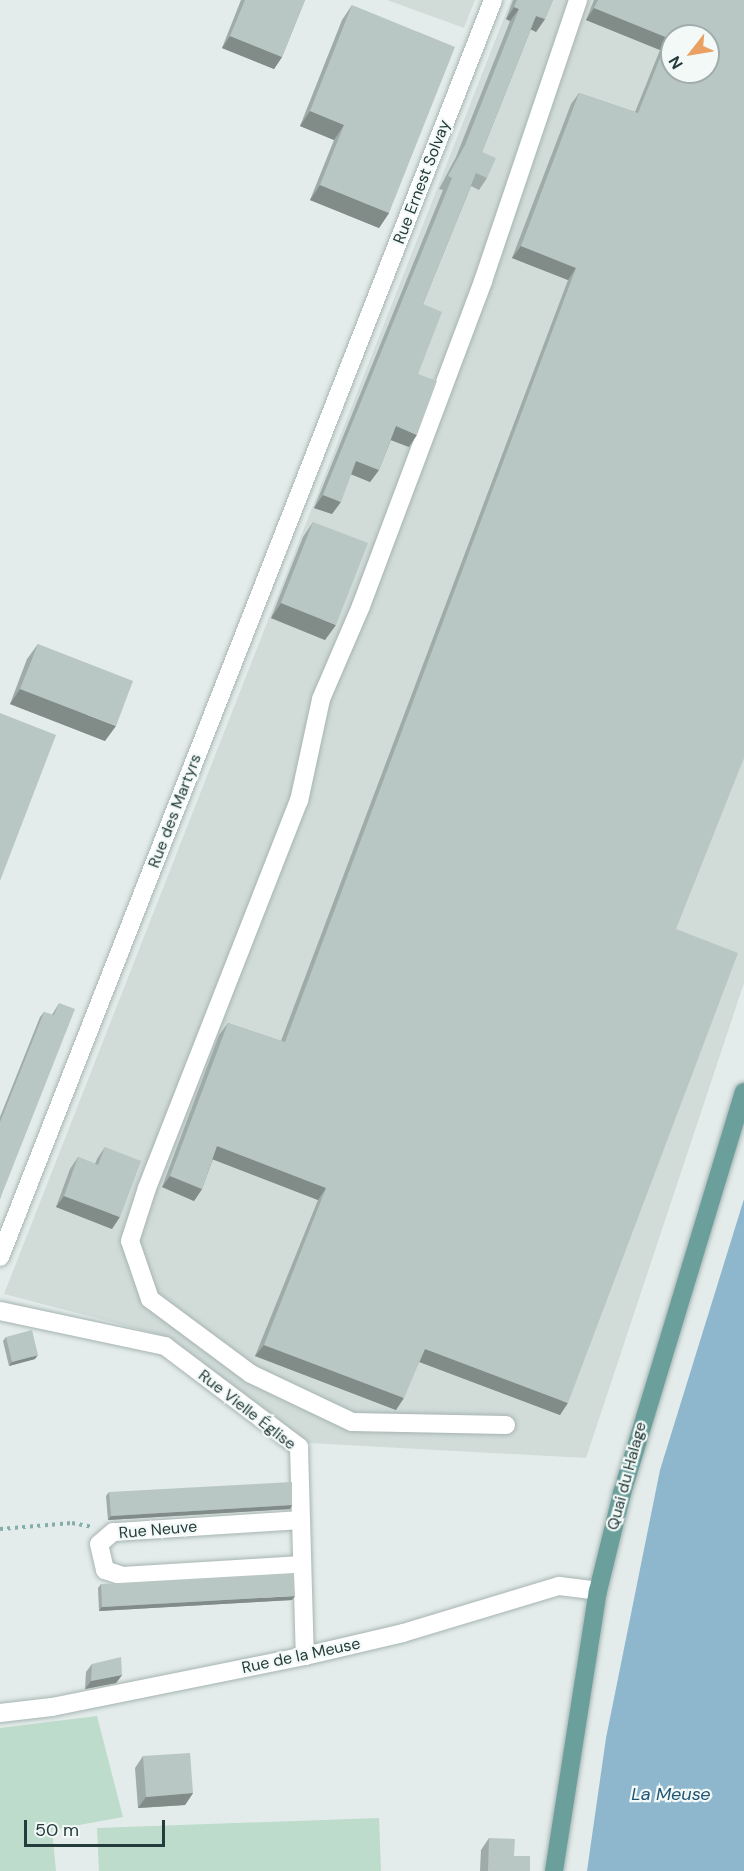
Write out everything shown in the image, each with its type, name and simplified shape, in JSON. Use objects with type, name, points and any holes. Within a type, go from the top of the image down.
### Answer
[{"type":"main road","name":"Quai du Halage","points":[[554,1871],[598,1591],[647,1403],[744,1092]]},
{"type":"street","name":"Rue Ernest Solvay","points":[[351,364],[493,0]]},
{"type":"street","points":[[506,1425],[352,1422],[251,1374],[150,1299],[130,1241],[147,1188],[299,801],[321,699],[361,606],[483,281],[578,0]]},
{"type":"street","name":"Rue des Martyrs","points":[[0,1257],[351,364]]},
{"type":"street","name":"Rue Vielle Église","points":[[0,1311],[165,1346],[299,1448],[305,1656]]},
{"type":"street","name":"Rue Neuve","points":[[301,1520],[113,1532],[99,1544],[105,1570],[122,1576],[302,1565]]},
{"type":"street","name":"Rue de la Meuse","points":[[0,1713],[52,1707],[305,1656],[403,1633],[559,1586],[598,1591]]},
{"type":"path","points":[[0,1529],[72,1523],[113,1532]]},
{"type":"shaded area","points":[[387,0],[475,0],[464,28]]},
{"type":"shaded area","points":[[511,0],[744,0],[744,983],[586,1458],[309,1443],[161,1335],[4,1294]]},
{"type":"green space","points":[[97,1716],[123,1817],[52,1830],[56,1871],[0,1871],[0,1728]]},
{"type":"green space","points":[[379,1818],[381,1871],[99,1871],[97,1828]]},
{"type":"water","name":"La Meuse","points":[[744,1199],[744,1871],[587,1871],[606,1738],[660,1470]]},
{"type":"building","points":[[245,0],[305,0],[282,57],[230,36]]},
{"type":"building","points":[[517,0],[553,0],[545,19],[536,16],[482,152],[496,158],[487,178],[476,173],[423,304],[442,312],[418,374],[437,381],[417,435],[396,426],[379,470],[356,461],[341,502],[323,495],[452,178],[448,176],[465,145],[519,9],[514,7]]},
{"type":"building","points":[[598,0],[744,0],[744,758],[676,929],[738,953],[568,1403],[425,1349],[404,1398],[264,1345],[326,1188],[217,1146],[202,1189],[170,1176],[228,1023],[285,1042],[576,268],[521,246],[579,93],[638,113],[660,58],[660,84],[720,84],[720,24],[660,24],[660,35],[594,8]]},
{"type":"building","points":[[352,5],[455,47],[389,213],[320,185],[344,125],[310,111]]},
{"type":"building","points":[[313,522],[368,543],[336,625],[281,603]]},
{"type":"building","points":[[38,644],[133,681],[116,726],[20,689]]},
{"type":"building","points":[[0,713],[56,735],[0,881]]},
{"type":"building","points":[[59,1003],[75,1009],[0,1199],[0,1122],[44,1012],[54,1015]]},
{"type":"building","points":[[105,1147],[141,1161],[120,1217],[64,1196],[78,1157],[98,1165]]},
{"type":"building","points":[[32,1330],[38,1355],[12,1362],[6,1337]]},
{"type":"building","points":[[292,1482],[292,1505],[111,1516],[109,1492]]},
{"type":"building","points":[[294,1573],[295,1596],[102,1607],[101,1584]]},
{"type":"building","points":[[121,1657],[122,1675],[91,1681],[92,1664]]},
{"type":"building","points":[[190,1753],[193,1793],[146,1797],[143,1756]]},
{"type":"building","points":[[489,1838],[515,1839],[514,1856],[530,1856],[530,1871],[488,1871]]}]
